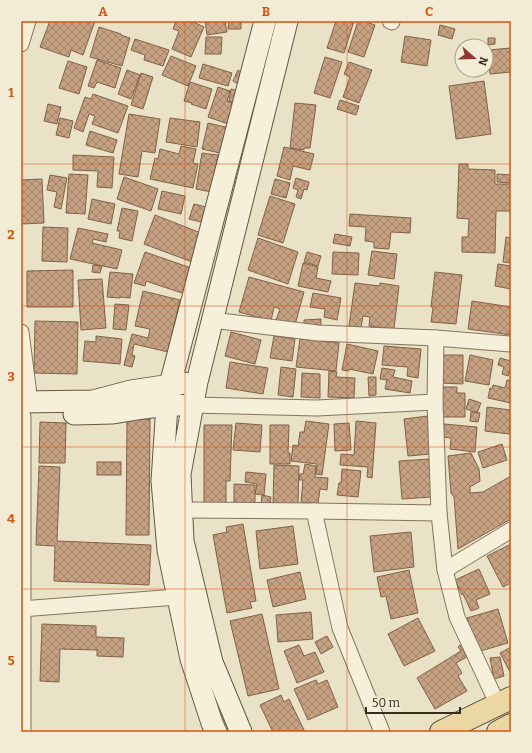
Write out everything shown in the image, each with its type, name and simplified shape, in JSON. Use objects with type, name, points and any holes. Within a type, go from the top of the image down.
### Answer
[{"type":"main road","points":[[216,732],[191,659],[168,550],[162,481],[167,405],[170,385],[265,21]]},
{"type":"main road","points":[[241,732],[212,662],[183,542],[180,474],[197,382],[287,21]]},
{"type":"main road","points":[[24,409],[93,401],[131,391],[197,382]]},
{"type":"main road","points":[[24,409],[114,414],[167,405],[193,405]]},
{"type":"main road","points":[[441,732],[504,702]]},
{"type":"main road","points":[[498,732],[511,725]]},
{"type":"street","points":[[21,44],[28,21]]},
{"type":"street","points":[[212,320],[318,333],[436,338],[511,344]]},
{"type":"street","points":[[21,332],[24,409],[22,609],[23,732]]},
{"type":"street","points":[[436,338],[435,402],[439,513],[445,570],[457,617],[504,702]]},
{"type":"street","points":[[193,405],[317,408],[435,402]]},
{"type":"street","points":[[182,510],[439,513]]},
{"type":"street","points":[[314,511],[340,628],[382,732]]},
{"type":"street","points":[[445,570],[511,530]]},
{"type":"street","points":[[22,609],[177,597]]},
{"type":"building","points":[[50,21],[95,21],[83,55],[71,50],[69,57],[40,47]]},
{"type":"building","points":[[176,21],[191,21],[204,27],[191,57],[172,49],[179,31],[173,29]]},
{"type":"building","points":[[205,21],[225,21],[227,32],[207,35]]},
{"type":"building","points":[[229,21],[241,21],[241,29],[228,29]]},
{"type":"building","points":[[336,21],[354,21],[344,53],[327,48]]},
{"type":"building","points":[[358,21],[364,21],[375,25],[364,57],[348,52]]},
{"type":"building","points":[[440,25],[455,29],[452,39],[438,35]]},
{"type":"building","points":[[99,27],[130,38],[122,66],[90,57]]},
{"type":"building","points":[[405,36],[431,40],[427,66],[401,62]]},
{"type":"building","points":[[206,37],[222,37],[221,54],[205,54]]},
{"type":"building","points":[[135,39],[169,50],[163,66],[144,60],[145,55],[131,50]]},
{"type":"building","points":[[511,48],[511,72],[494,74],[494,49]]},
{"type":"building","points":[[171,56],[196,66],[188,86],[162,75]]},
{"type":"building","points":[[325,57],[342,62],[330,98],[314,93]]},
{"type":"building","points":[[97,60],[121,68],[115,88],[97,82],[94,88],[88,86]]},
{"type":"building","points":[[68,61],[87,67],[79,94],[59,88]]},
{"type":"building","points":[[349,62],[372,70],[359,103],[343,97],[350,77],[344,74]]},
{"type":"building","points":[[203,64],[232,73],[228,86],[199,78]]},
{"type":"building","points":[[127,70],[140,75],[131,99],[118,94]]},
{"type":"building","points":[[238,70],[242,73],[238,84],[233,81]]},
{"type":"building","points":[[141,73],[153,77],[143,109],[131,105]]},
{"type":"building","points":[[484,81],[491,134],[456,139],[449,86]]},
{"type":"building","points":[[190,82],[212,89],[206,109],[184,101]]},
{"type":"building","points":[[218,87],[230,91],[227,101],[235,104],[228,124],[208,117]]},
{"type":"building","points":[[231,89],[238,91],[236,103],[229,101]]},
{"type":"building","points":[[93,94],[128,106],[118,133],[92,124],[95,116],[89,114],[83,132],[74,128],[85,97],[91,99]]},
{"type":"building","points":[[340,100],[359,106],[356,115],[337,109]]},
{"type":"building","points":[[295,103],[316,105],[310,148],[304,148],[304,150],[290,148]]},
{"type":"building","points":[[48,104],[61,107],[57,124],[44,121]]},
{"type":"building","points":[[129,114],[160,119],[155,153],[142,151],[138,177],[119,174]]},
{"type":"building","points":[[60,118],[73,121],[69,138],[56,135]]},
{"type":"building","points":[[170,118],[200,122],[197,147],[166,142]]},
{"type":"building","points":[[208,123],[230,128],[224,154],[202,149]]},
{"type":"building","points":[[90,131],[117,140],[113,153],[86,145]]},
{"type":"building","points":[[181,146],[196,149],[193,163],[198,164],[193,188],[150,179],[155,158],[158,159],[160,149],[179,154]]},
{"type":"building","points":[[284,147],[314,154],[310,170],[293,166],[290,180],[277,176]]},
{"type":"building","points":[[202,153],[218,155],[212,192],[196,189]]},
{"type":"building","points":[[73,155],[114,157],[112,188],[97,187],[98,171],[73,170]]},
{"type":"building","points":[[459,164],[468,164],[468,169],[495,170],[495,184],[511,184],[511,211],[496,211],[495,253],[462,252],[462,237],[468,237],[469,219],[457,218]]},
{"type":"building","points":[[69,174],[88,175],[85,214],[66,213]]},
{"type":"building","points":[[497,174],[511,175],[511,183],[497,182]]},
{"type":"building","points":[[50,175],[67,178],[61,209],[54,207],[57,192],[47,190]]},
{"type":"building","points":[[124,177],[158,189],[151,211],[117,199]]},
{"type":"building","points":[[296,178],[309,182],[307,190],[304,189],[301,199],[296,197],[298,190],[293,188]]},
{"type":"building","points":[[42,179],[44,223],[21,224],[21,180]]},
{"type":"building","points":[[275,179],[290,183],[286,198],[271,194]]},
{"type":"building","points":[[162,191],[185,196],[181,214],[158,209]]},
{"type":"building","points":[[270,196],[295,204],[283,243],[258,235]]},
{"type":"building","points":[[92,199],[115,204],[111,224],[88,219]]},
{"type":"building","points":[[194,204],[206,207],[201,222],[189,219]]},
{"type":"building","points":[[122,208],[138,211],[132,241],[119,238],[120,231],[117,231]]},
{"type":"building","points":[[350,214],[411,218],[410,233],[391,232],[389,249],[374,248],[374,242],[365,241],[366,227],[349,226]]},
{"type":"building","points":[[155,215],[206,235],[195,263],[144,244]]},
{"type":"building","points":[[43,227],[68,228],[67,262],[42,261]]},
{"type":"building","points":[[78,228],[108,234],[106,242],[93,239],[92,243],[122,250],[117,269],[70,259]]},
{"type":"building","points":[[335,234],[352,237],[350,246],[333,243]]},
{"type":"building","points":[[506,237],[511,238],[511,263],[503,262]]},
{"type":"building","points":[[258,238],[298,252],[288,284],[248,270]]},
{"type":"building","points":[[372,251],[397,254],[394,279],[368,275]]},
{"type":"building","points":[[145,252],[194,269],[185,294],[146,281],[145,286],[134,283]]},
{"type":"building","points":[[307,252],[321,256],[318,266],[304,262]]},
{"type":"building","points":[[333,252],[359,253],[358,275],[332,274]]},
{"type":"building","points":[[303,263],[318,267],[316,278],[331,281],[328,292],[298,286]]},
{"type":"building","points":[[498,264],[511,266],[511,289],[495,286]]},
{"type":"building","points":[[93,265],[102,266],[100,273],[92,272]]},
{"type":"building","points":[[73,270],[73,307],[27,307],[27,271]]},
{"type":"building","points":[[110,272],[133,274],[130,298],[107,297]]},
{"type":"building","points":[[435,272],[462,275],[456,324],[431,322]]},
{"type":"building","points":[[249,277],[304,292],[295,325],[276,320],[280,309],[274,307],[271,321],[239,312]]},
{"type":"building","points":[[102,279],[106,328],[81,330],[78,280]]},
{"type":"building","points":[[355,283],[380,286],[380,283],[399,286],[394,329],[369,326],[370,317],[363,316],[361,328],[349,326]]},
{"type":"building","points":[[143,291],[180,300],[168,352],[134,344],[132,355],[135,356],[132,367],[124,365],[132,334],[148,338],[150,329],[135,326]]},
{"type":"building","points":[[313,293],[341,298],[337,320],[324,317],[325,309],[310,307]]},
{"type":"building","points":[[472,301],[511,307],[511,335],[468,329]]},
{"type":"building","points":[[115,304],[129,305],[126,330],[113,329]]},
{"type":"building","points":[[321,319],[321,327],[304,327],[304,320]]},
{"type":"building","points":[[35,321],[78,322],[77,374],[34,373]]},
{"type":"building","points":[[231,332],[261,340],[255,364],[225,356]]},
{"type":"building","points":[[96,336],[122,339],[120,364],[83,361],[85,341],[96,342]]},
{"type":"building","points":[[274,336],[295,339],[292,361],[270,358]]},
{"type":"building","points":[[300,339],[339,343],[336,371],[296,367]]},
{"type":"building","points":[[347,344],[378,351],[373,374],[349,369],[349,371],[342,370]]},
{"type":"building","points":[[384,346],[421,349],[418,378],[407,376],[408,367],[382,365]]},
{"type":"building","points":[[439,355],[463,355],[463,384],[439,383]]},
{"type":"building","points":[[470,355],[493,360],[489,385],[465,381]]},
{"type":"building","points":[[500,358],[511,361],[508,376],[502,374],[504,367],[498,365]]},
{"type":"building","points":[[230,362],[268,368],[263,394],[226,388]]},
{"type":"building","points":[[281,367],[296,369],[293,397],[278,395]]},
{"type":"building","points":[[382,368],[395,370],[393,377],[412,381],[410,393],[385,389],[387,380],[380,379]]},
{"type":"building","points":[[329,371],[337,372],[336,377],[355,378],[354,398],[328,397]]},
{"type":"building","points":[[302,373],[320,374],[320,398],[301,397]]},
{"type":"building","points":[[368,377],[376,377],[376,395],[369,396]]},
{"type":"building","points":[[507,380],[511,381],[511,403],[488,398],[490,388],[492,389],[493,385],[505,388]]},
{"type":"building","points":[[441,387],[457,387],[457,393],[465,393],[465,417],[441,417]]},
{"type":"building","points":[[469,399],[481,403],[477,413],[466,409]]},
{"type":"building","points":[[487,407],[511,410],[509,434],[485,431]]},
{"type":"building","points":[[471,412],[480,413],[478,422],[470,421]]},
{"type":"building","points":[[428,416],[431,454],[408,456],[404,419]]},
{"type":"building","points":[[127,419],[150,419],[149,535],[126,535]]},
{"type":"building","points":[[306,421],[329,424],[322,475],[316,474],[317,464],[291,461],[293,445],[298,446],[300,432],[304,432]]},
{"type":"building","points":[[356,421],[376,423],[372,478],[367,477],[368,467],[340,465],[341,454],[354,455]]},
{"type":"building","points":[[40,422],[66,423],[65,463],[39,463]]},
{"type":"building","points":[[236,423],[262,425],[260,452],[233,450]]},
{"type":"building","points":[[349,423],[351,450],[335,451],[334,424]]},
{"type":"building","points":[[444,424],[477,427],[475,452],[450,449],[451,438],[442,437]]},
{"type":"building","points":[[204,425],[232,425],[230,481],[226,481],[226,505],[204,504]]},
{"type":"building","points":[[270,425],[289,425],[288,453],[290,453],[290,464],[270,464]]},
{"type":"building","points":[[502,444],[507,460],[483,468],[478,452]]},
{"type":"building","points":[[471,453],[479,469],[480,481],[470,487],[470,493],[483,492],[511,476],[511,519],[458,549],[454,497],[451,493],[448,456]]},
{"type":"building","points":[[429,459],[432,497],[402,499],[399,461]]},
{"type":"building","points":[[97,462],[121,462],[121,475],[97,475]]},
{"type":"building","points":[[305,464],[316,466],[315,477],[328,478],[327,490],[320,489],[318,504],[301,502],[303,480],[299,480],[300,474],[303,474]]},
{"type":"building","points":[[274,465],[299,466],[298,505],[273,504]]},
{"type":"building","points":[[39,466],[60,467],[57,541],[151,545],[149,585],[54,581],[55,546],[36,545]]},
{"type":"building","points":[[342,469],[361,471],[358,497],[337,495],[339,483],[341,483]]},
{"type":"building","points":[[246,472],[266,474],[264,495],[255,494],[257,484],[245,482]]},
{"type":"building","points":[[234,484],[255,485],[255,505],[234,505]]},
{"type":"building","points":[[262,495],[271,497],[270,505],[261,504]]},
{"type":"building","points":[[243,524],[256,601],[250,602],[252,608],[227,613],[213,535],[227,532],[226,527]]},
{"type":"building","points":[[293,526],[298,564],[260,569],[256,531]]},
{"type":"building","points":[[411,532],[414,567],[374,572],[370,536]]},
{"type":"building","points":[[511,544],[511,583],[503,587],[487,556]]},
{"type":"building","points":[[479,569],[490,594],[476,600],[479,608],[471,611],[455,580]]},
{"type":"building","points":[[409,570],[418,613],[391,619],[386,596],[381,597],[377,577]]},
{"type":"building","points":[[300,572],[306,599],[273,607],[267,580]]},
{"type":"building","points":[[498,609],[508,643],[477,652],[467,618]]},
{"type":"building","points":[[311,612],[313,639],[278,642],[276,615]]},
{"type":"building","points":[[262,614],[279,689],[248,696],[230,621]]},
{"type":"building","points":[[418,618],[435,651],[404,666],[388,634]]},
{"type":"building","points":[[42,624],[96,626],[96,637],[124,638],[123,657],[97,656],[97,650],[60,649],[59,682],[40,681]]},
{"type":"building","points":[[327,636],[333,647],[321,654],[315,642]]},
{"type":"building","points":[[299,645],[304,656],[315,652],[324,672],[297,683],[284,651]]},
{"type":"building","points":[[460,645],[467,657],[456,663],[462,673],[458,676],[467,691],[435,709],[417,678],[461,651],[458,647]]},
{"type":"building","points":[[511,647],[511,672],[510,672],[500,653]]},
{"type":"building","points":[[500,657],[504,676],[494,679],[490,658]]},
{"type":"building","points":[[316,680],[318,684],[327,680],[338,707],[308,720],[294,689]]},
{"type":"building","points":[[281,695],[284,702],[289,699],[305,732],[273,732],[260,705]]}]
